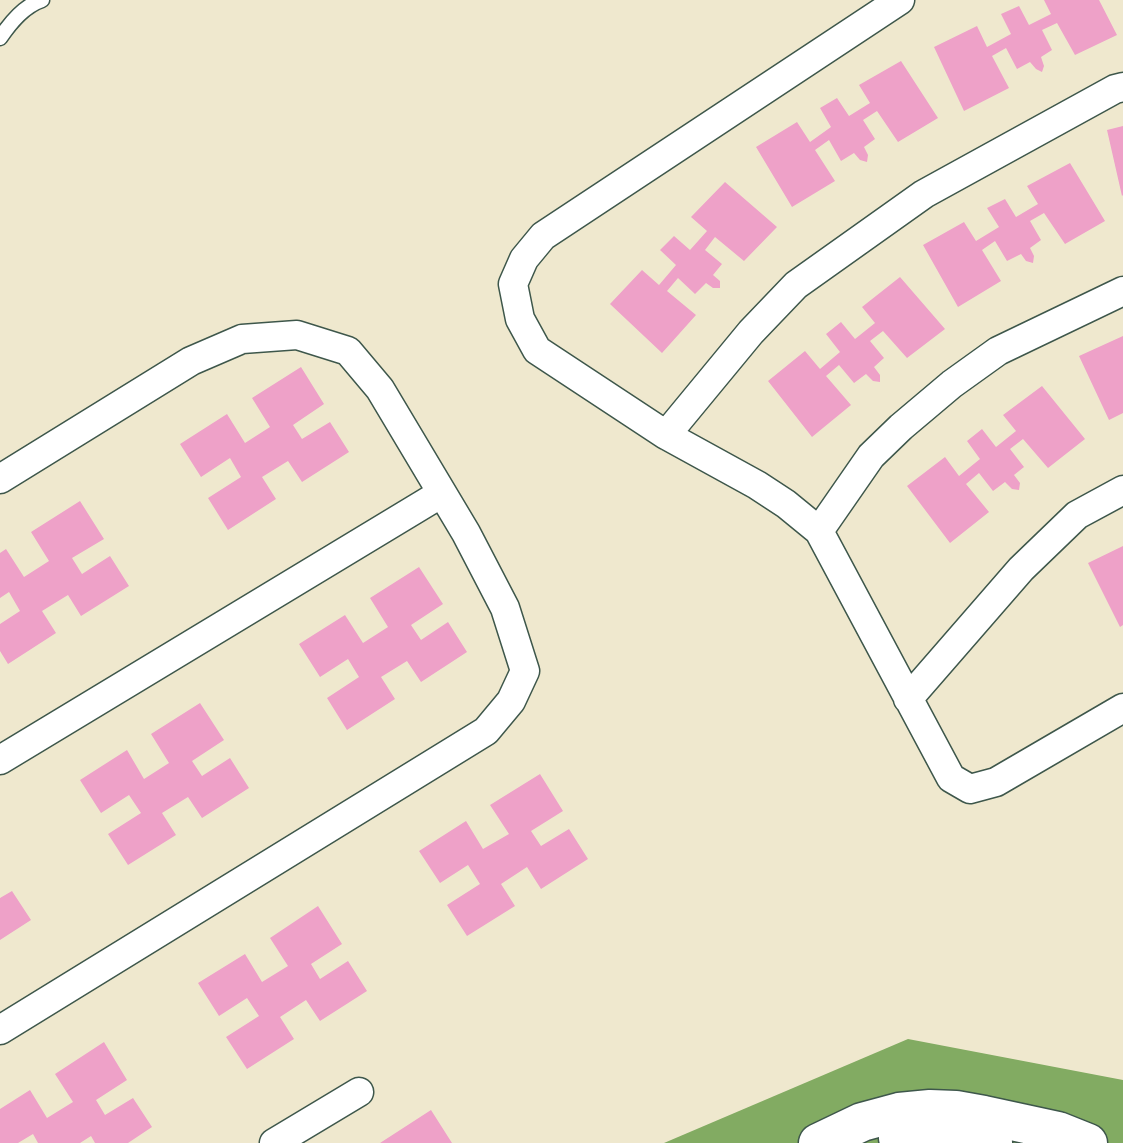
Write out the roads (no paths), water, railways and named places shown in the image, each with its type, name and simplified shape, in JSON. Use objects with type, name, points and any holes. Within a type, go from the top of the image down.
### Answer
[{"type":"street","points":[[900,0],[543,236],[524,259],[513,284],[520,319],[537,350],[666,435],[786,503],[819,531],[951,778],[970,789],[996,782],[1123,708]]},
{"type":"street","points":[[666,435],[751,332],[796,285],[924,194],[1123,87]]},
{"type":"street","points":[[819,531],[871,456],[952,384],[998,351],[1123,291]]},
{"type":"street","points":[[0,479],[191,361],[242,339],[297,335],[348,351],[380,389],[467,533],[506,608],[525,671],[511,701],[486,731],[0,1030]]},
{"type":"street","points":[[908,699],[1021,569],[1077,515],[1123,490]]},
{"type":"street","points":[[0,760],[442,493]]},
{"type":"street","points":[[274,1143],[359,1092]]},
{"type":"street","points":[[818,1143],[862,1122],[899,1112],[930,1109],[956,1110],[1058,1131],[1088,1143]]},
{"type":"street","points":[[875,1143],[904,1136],[945,1136],[993,1143]]},
{"type":"lane","points":[[0,38],[11,21],[42,0]]}]
